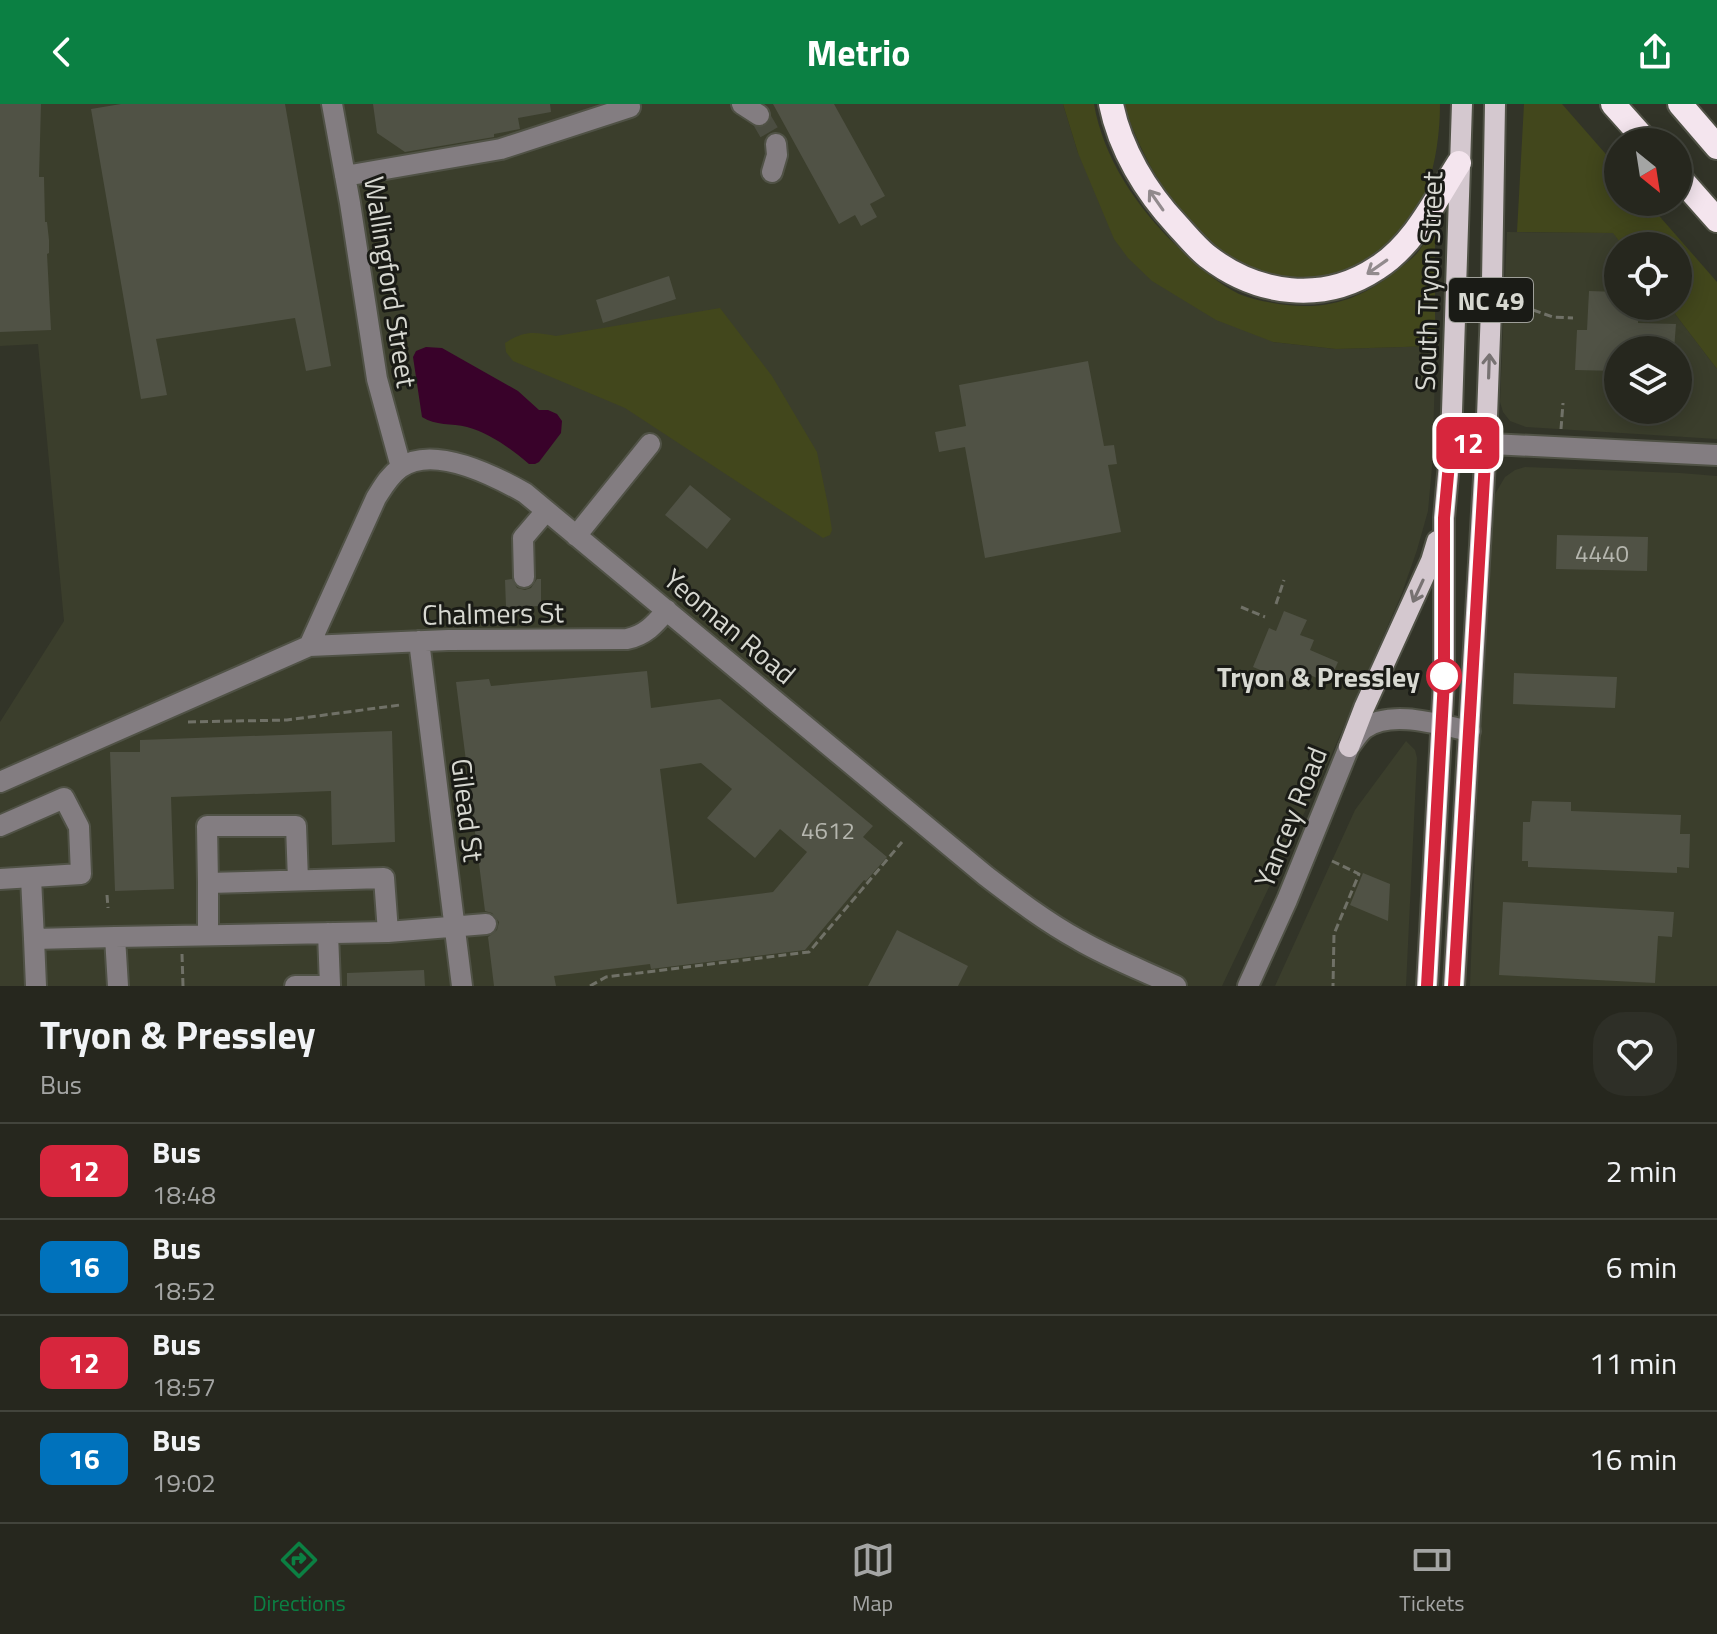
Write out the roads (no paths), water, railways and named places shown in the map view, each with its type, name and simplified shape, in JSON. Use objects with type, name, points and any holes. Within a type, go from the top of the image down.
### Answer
[{"type":"highway","points":[[1111,104],[1124,146],[1142,180],[1164,211],[1205,254],[1229,271],[1256,283],[1285,290],[1333,288],[1358,280],[1381,266],[1404,245],[1459,163]]},
{"type":"highway","points":[[1613,104],[1634,128]]},
{"type":"highway","points":[[1680,104],[1717,147]]},
{"type":"highway","points":[[1692,192],[1717,220]]},
{"type":"main road","name":"South Tryon Street","points":[[1427,986],[1445,640],[1444,518],[1451,442],[1462,104]]},
{"type":"main road","name":"NC 49","points":[[1454,986],[1486,444],[1495,104]]},
{"type":"main road","points":[[1349,747],[1431,561],[1444,518]]},
{"type":"street","name":"Wallingford Street","points":[[332,104],[377,379],[401,467]]},
{"type":"street","points":[[345,176],[501,149],[630,107]]},
{"type":"street","points":[[772,172],[777,155],[776,144]]},
{"type":"street","points":[[1451,442],[1717,455]]},
{"type":"street","points":[[576,536],[650,444]]},
{"type":"street","name":"Yeoman Road","points":[[401,467],[424,460],[445,461],[475,468],[525,493],[986,876],[1078,940],[1176,986]]},
{"type":"street","points":[[0,782],[309,646],[376,498],[389,478],[401,467]]},
{"type":"street","points":[[524,577],[523,538],[546,511]]},
{"type":"street","name":"Chalmers St","points":[[309,646],[419,641],[627,639],[639,637],[648,631],[667,610]]},
{"type":"street","name":"Gilead St","points":[[419,641],[462,986]]},
{"type":"street","name":"Yancey Road","points":[[1248,986],[1287,900],[1349,747],[1364,728],[1381,720],[1398,718],[1470,731]]},
{"type":"street","points":[[0,826],[64,798],[79,827],[81,874],[0,879]]},
{"type":"street","points":[[208,935],[207,826],[296,826],[298,880]]},
{"type":"street","points":[[31,878],[36,986]]},
{"type":"street","points":[[208,883],[384,878],[388,932]]},
{"type":"street","points":[[34,939],[388,932],[486,924]]},
{"type":"street","points":[[295,986],[330,986],[328,933]]},
{"type":"street","points":[[115,937],[118,986]]},
{"type":"tunnel","points":[[759,115],[776,144]]},
{"type":"place","name":"Tryon & Pressley","points":[[1444,676]]}]
